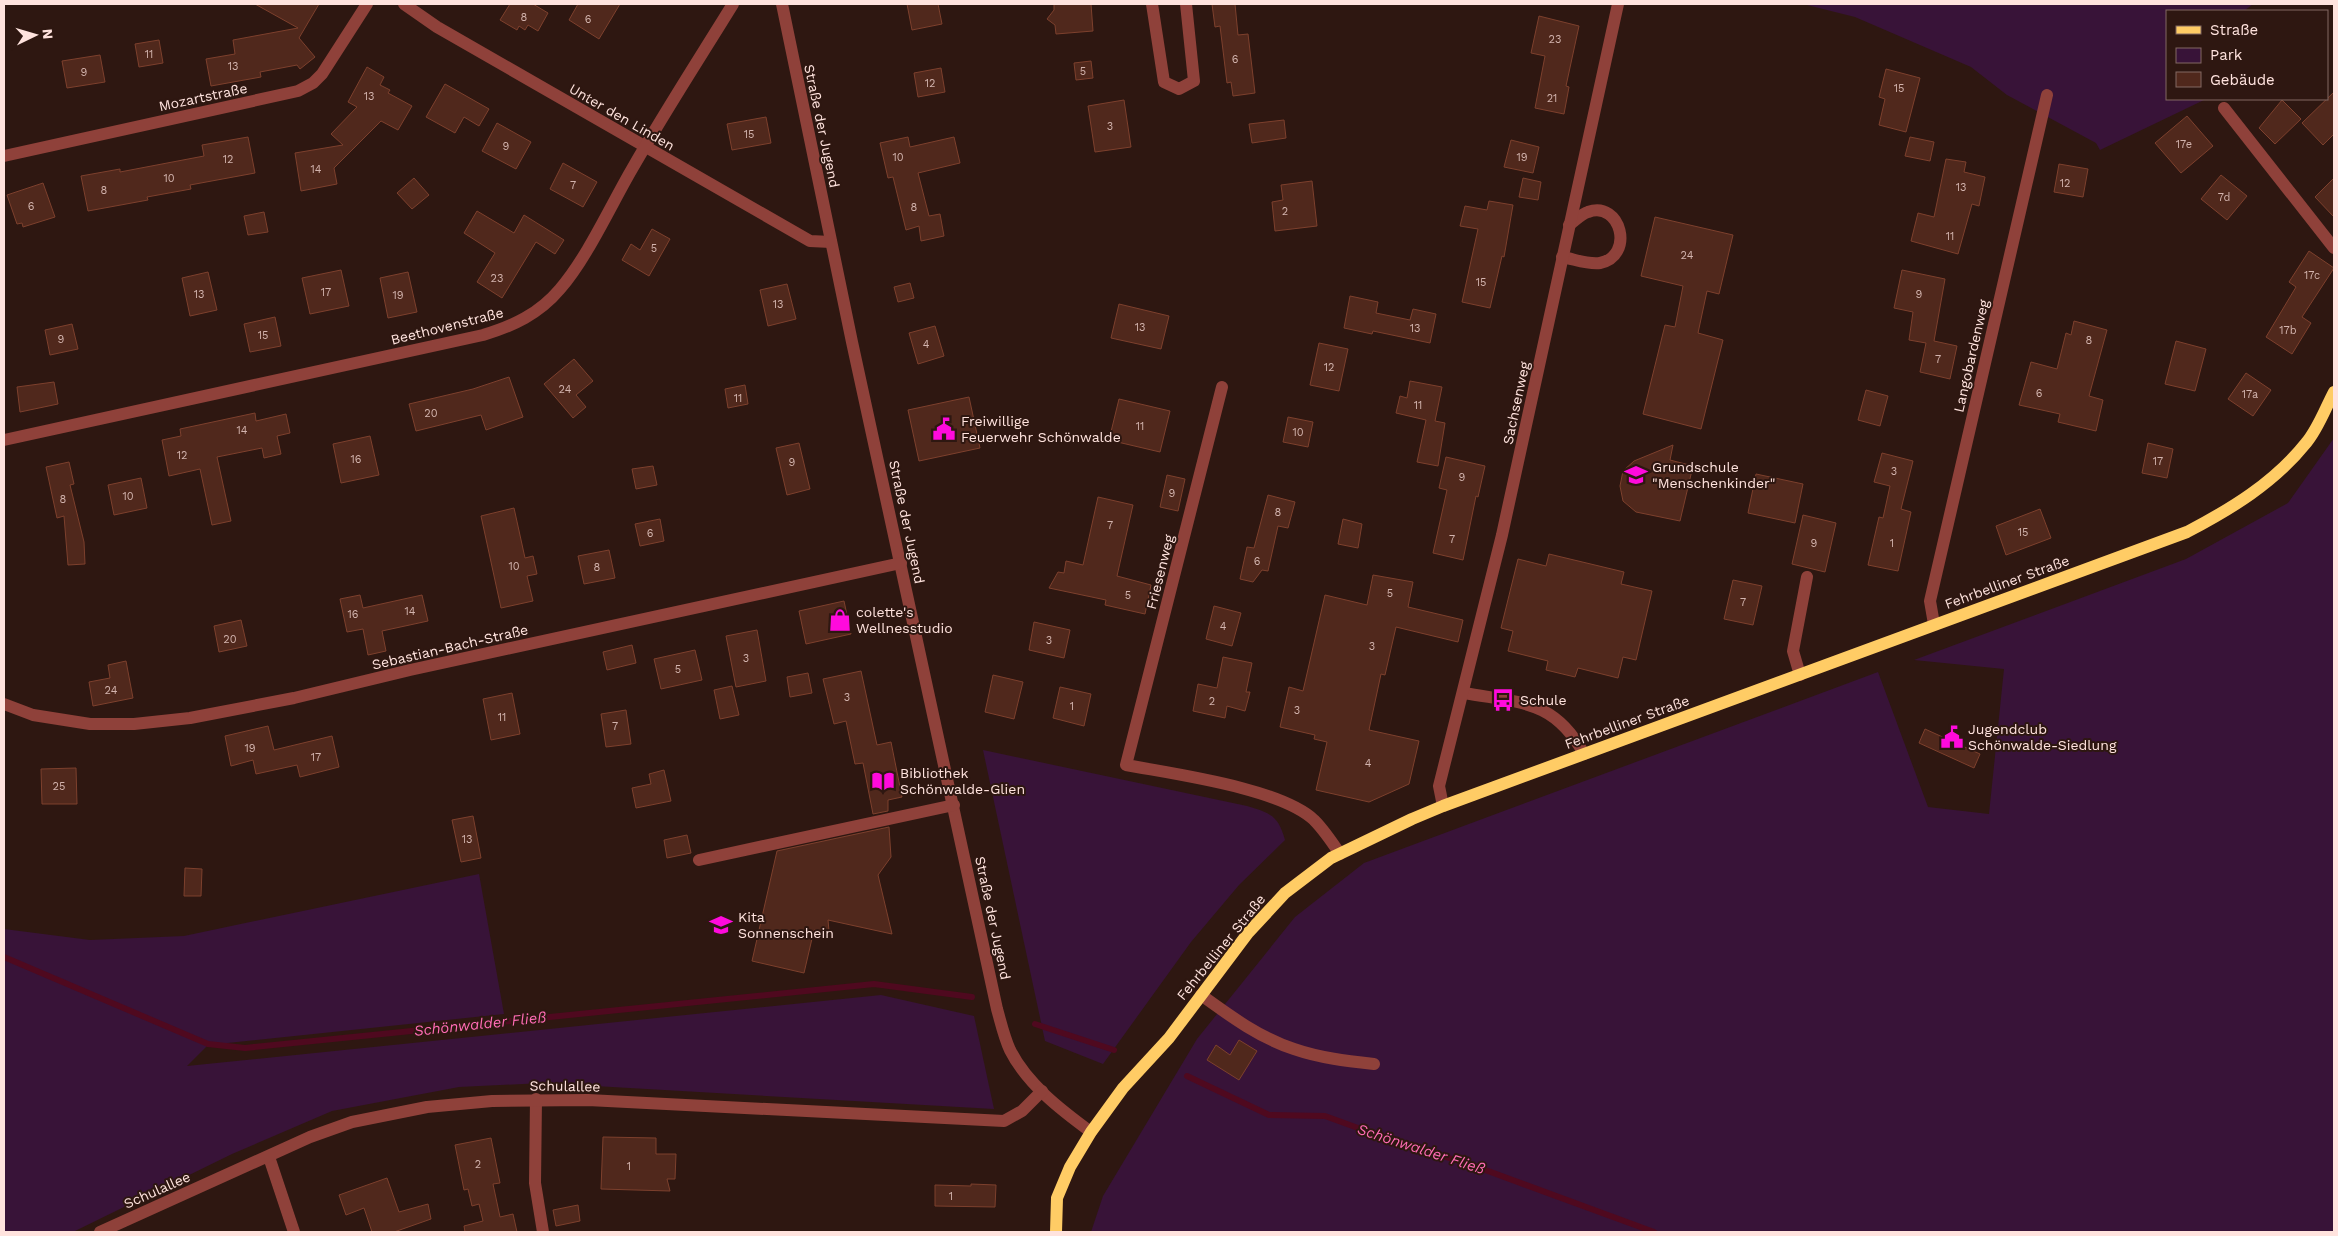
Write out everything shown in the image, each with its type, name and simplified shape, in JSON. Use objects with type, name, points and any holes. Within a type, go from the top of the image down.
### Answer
[{"type":"main road","name":"Fehrbelliner Straße","points":[[1056,1232],[1057,1198],[1070,1167],[1091,1132],[1123,1088],[1169,1038],[1248,933],[1285,893],[1340,854],[1443,806],[2187,532],[2231,509],[2270,480],[2307,442],[2334,392]]},
{"type":"street","name":"Mozartstraße","points":[[4,156],[298,91],[313,83],[322,74],[367,4]]},
{"type":"street","name":"Unter den Linden","points":[[404,4],[437,27],[644,148],[810,241],[831,242]]},
{"type":"street","name":"Beethovenstraße","points":[[4,440],[483,335],[510,327],[534,314],[560,289],[580,260],[644,148],[733,4]]},
{"type":"street","name":"Straße der Jugend","points":[[782,4],[831,242],[997,1009],[1010,1049],[1020,1065],[1042,1091],[1067,1114],[1091,1132]]},
{"type":"street","points":[[1152,4],[1164,82],[1180,89],[1194,81],[1186,4]]},
{"type":"street","name":"Sachsenweg","points":[[1443,806],[1439,786],[1464,693],[1530,412],[1618,4]]},
{"type":"street","name":"Langobardenweg","points":[[1934,624],[1930,601],[2047,95]]},
{"type":"street","points":[[2224,108],[2334,248]]},
{"type":"street","points":[[1562,257],[1598,264],[1614,256],[1619,249],[1621,240],[1618,223],[1604,212],[1587,212],[1569,225]]},
{"type":"street","name":"Friesenweg","points":[[1222,387],[1126,765],[1225,784],[1293,805],[1313,819],[1340,854]]},
{"type":"street","name":"Sebastian-Bach-Straße","points":[[4,704],[33,715],[90,724],[134,724],[190,718],[294,698],[410,670],[901,563]]},
{"type":"street","points":[[1800,675],[1793,652],[1807,577]]},
{"type":"street","points":[[1464,693],[1530,705],[1550,713],[1574,737],[1584,754]]},
{"type":"street","points":[[699,860],[954,805]]},
{"type":"street","points":[[1202,995],[1252,1030],[1294,1049],[1340,1060],[1374,1064]]},
{"type":"street","name":"Schulallee","points":[[100,1232],[310,1137],[352,1122],[427,1107],[536,1100],[588,1100],[1004,1121],[1022,1111],[1042,1091]]},
{"type":"street","points":[[536,1100],[535,1183],[543,1232]]},
{"type":"street","points":[[269,1157],[294,1232]]},
{"type":"green space","points":[[1803,4],[2253,4],[2245,10],[2166,10],[2166,100],[2204,100],[2100,150],[2096,143],[2007,95],[1971,67],[1855,17]]},
{"type":"green space","points":[[2334,438],[2334,1232],[1091,1232],[1103,1196],[1197,1039],[1295,917],[1364,863],[1878,672],[1928,807],[1989,814],[2004,669],[1914,660],[2186,559],[2288,503]]},
{"type":"green space","points":[[983,750],[1247,806],[1272,816],[1282,832],[1285,840],[1239,885],[1191,942],[1103,1064],[1045,1041]]},
{"type":"green space","points":[[479,874],[504,1014],[208,1045],[187,1066],[881,995],[974,1016],[994,1109],[543,1083],[459,1087],[332,1111],[232,1154],[73,1232],[4,1232],[4,929],[90,940],[184,936]]},
{"type":"building","points":[[255,4],[319,4],[299,38],[315,57],[300,69],[297,65],[260,72],[261,77],[211,86],[206,59],[235,54],[233,40],[298,28]]},
{"type":"building","points":[[510,4],[533,4],[548,13],[538,31],[528,25],[525,30],[519,26],[517,30],[500,20]]},
{"type":"building","points":[[578,4],[620,4],[599,39],[569,20]]},
{"type":"building","points":[[907,4],[938,4],[942,24],[912,30]]},
{"type":"building","points":[[1054,4],[1091,4],[1093,31],[1056,34],[1055,25],[1047,19],[1054,10]]},
{"type":"building","points":[[1212,4],[1235,4],[1238,35],[1248,34],[1255,93],[1233,96],[1231,82],[1227,83],[1220,26],[1215,27]]},
{"type":"building","points":[[1539,16],[1579,26],[1566,86],[1569,87],[1564,114],[1535,108],[1545,56],[1531,53]]},
{"type":"building","points":[[159,40],[163,63],[139,67],[135,44]]},
{"type":"building","points":[[100,55],[105,82],[67,88],[62,61]]},
{"type":"building","points":[[1091,61],[1093,78],[1076,80],[1074,63]]},
{"type":"building","points":[[367,67],[384,77],[380,85],[390,90],[388,93],[412,106],[398,130],[381,121],[334,168],[337,184],[301,191],[295,153],[343,145],[331,134],[357,107],[348,102]]},
{"type":"building","points":[[941,68],[945,92],[918,97],[914,73]]},
{"type":"building","points":[[1886,69],[1920,78],[1906,132],[1879,125],[1885,99],[1879,97]]},
{"type":"building","points":[[445,84],[489,109],[479,126],[464,117],[455,133],[426,117]]},
{"type":"building","points":[[2334,92],[2334,134],[2323,145],[2302,123],[2328,100]]},
{"type":"building","points":[[1124,100],[1131,147],[1095,152],[1088,106]]},
{"type":"building","points":[[2282,100],[2301,119],[2275,144],[2259,128]]},
{"type":"building","points":[[2187,116],[2213,146],[2181,173],[2155,143]]},
{"type":"building","points":[[766,117],[771,143],[732,150],[727,124]]},
{"type":"building","points":[[1284,120],[1286,138],[1252,143],[1249,124]]},
{"type":"building","points":[[497,123],[531,142],[516,169],[482,151]]},
{"type":"building","points":[[248,137],[255,173],[190,185],[191,189],[147,197],[148,200],[88,211],[81,176],[120,169],[120,172],[204,156],[202,145]]},
{"type":"building","points":[[908,137],[910,147],[954,137],[960,163],[918,173],[929,216],[940,214],[944,236],[921,241],[919,226],[906,230],[893,177],[888,178],[880,143]]},
{"type":"building","points":[[1910,137],[1934,142],[1930,161],[1905,156]]},
{"type":"building","points":[[1511,140],[1539,147],[1533,173],[1504,167]]},
{"type":"building","points":[[1946,159],[1966,162],[1964,172],[1985,177],[1979,206],[1972,204],[1958,254],[1911,241],[1918,213],[1934,217]]},
{"type":"building","points":[[563,163],[597,182],[583,207],[550,189]]},
{"type":"building","points":[[2059,164],[2088,169],[2083,197],[2054,192]]},
{"type":"building","points":[[2221,175],[2247,196],[2227,220],[2201,199]]},
{"type":"building","points":[[414,178],[429,195],[412,209],[397,193]]},
{"type":"building","points":[[1523,178],[1541,182],[1538,200],[1519,197]]},
{"type":"building","points":[[2334,178],[2334,217],[2315,197]]},
{"type":"building","points":[[1312,181],[1317,226],[1275,231],[1272,202],[1283,200],[1281,185]]},
{"type":"building","points":[[43,183],[55,217],[23,227],[22,223],[17,224],[7,195]]},
{"type":"building","points":[[1489,201],[1513,205],[1504,257],[1502,256],[1490,308],[1462,302],[1478,229],[1460,226],[1465,206],[1487,210]]},
{"type":"building","points":[[477,211],[514,233],[524,215],[564,240],[555,254],[536,242],[502,298],[477,282],[495,253],[464,233]]},
{"type":"building","points":[[264,212],[268,232],[248,235],[244,216]]},
{"type":"building","points":[[1655,217],[1733,235],[1719,294],[1707,291],[1698,333],[1723,340],[1701,429],[1643,414],[1665,325],[1675,327],[1683,286],[1641,276]]},
{"type":"building","points":[[652,229],[670,239],[649,276],[622,260],[631,244],[640,250]]},
{"type":"building","points":[[2309,251],[2334,268],[2302,317],[2311,323],[2292,354],[2266,337],[2296,287],[2289,282]]},
{"type":"building","points":[[341,270],[349,306],[310,314],[302,278]]},
{"type":"building","points":[[1902,270],[1945,279],[1934,341],[1957,346],[1950,379],[1920,372],[1926,343],[1909,340],[1913,312],[1894,308]]},
{"type":"building","points":[[208,272],[217,310],[190,316],[182,278]]},
{"type":"building","points":[[408,272],[417,312],[388,318],[380,278]]},
{"type":"building","points":[[910,283],[914,298],[898,302],[894,287]]},
{"type":"building","points":[[787,284],[796,319],[768,326],[760,290]]},
{"type":"building","points":[[1350,296],[1378,302],[1376,313],[1410,320],[1413,309],[1436,314],[1430,343],[1373,331],[1372,334],[1344,328]]},
{"type":"building","points":[[1119,304],[1169,316],[1161,349],[1111,338]]},
{"type":"building","points":[[275,317],[281,346],[250,352],[244,324]]},
{"type":"building","points":[[2074,321],[2107,330],[2089,396],[2103,400],[2096,431],[2058,422],[2060,414],[2019,405],[2031,362],[2057,369],[2066,333],[2071,335]]},
{"type":"building","points":[[72,324],[78,349],[50,355],[45,330]]},
{"type":"building","points":[[935,326],[944,356],[918,364],[909,333]]},
{"type":"building","points":[[2176,341],[2206,349],[2195,391],[2165,384]]},
{"type":"building","points":[[1319,343],[1348,349],[1339,391],[1310,385]]},
{"type":"building","points":[[574,359],[593,381],[576,395],[586,407],[573,418],[544,384]]},
{"type":"building","points":[[2246,373],[2271,390],[2253,416],[2228,399]]},
{"type":"building","points":[[509,377],[523,417],[486,430],[481,415],[416,431],[409,404],[473,389]]},
{"type":"building","points":[[1410,381],[1442,387],[1435,421],[1445,423],[1438,466],[1417,462],[1426,420],[1396,413],[1400,396],[1407,398]]},
{"type":"building","points":[[54,382],[58,404],[20,412],[17,387]]},
{"type":"building","points":[[745,385],[748,404],[728,408],[725,389]]},
{"type":"building","points":[[1866,390],[1888,396],[1880,426],[1858,420]]},
{"type":"building","name":"Freiwillige Feuerwehr Schönwalde","points":[[969,397],[980,448],[919,461],[908,410]]},
{"type":"building","points":[[1119,399],[1170,411],[1160,452],[1109,440]]},
{"type":"building","points":[[255,413],[256,421],[286,414],[290,433],[277,436],[281,454],[264,458],[262,448],[217,457],[231,521],[212,525],[200,469],[169,476],[162,440],[181,436],[180,429]]},
{"type":"building","points":[[1288,417],[1313,422],[1308,447],[1283,442]]},
{"type":"building","points":[[370,436],[379,475],[341,483],[333,444]]},
{"type":"building","points":[[799,443],[810,489],[787,495],[776,448]]},
{"type":"building","points":[[2148,443],[2173,449],[2167,478],[2142,473]]},
{"type":"building","points":[[1673,445],[1670,460],[1693,466],[1680,521],[1636,512],[1623,501],[1620,486],[1623,471],[1634,461]]},
{"type":"building","points":[[1882,453],[1913,461],[1901,509],[1911,512],[1898,571],[1868,565],[1879,517],[1883,518],[1890,486],[1874,482]]},
{"type":"building","points":[[1446,457],[1485,466],[1478,497],[1476,496],[1463,560],[1433,553],[1447,490],[1439,488]]},
{"type":"building","points":[[69,462],[74,484],[70,485],[84,542],[85,564],[68,565],[64,516],[57,518],[46,467]]},
{"type":"building","points":[[653,466],[657,485],[636,489],[632,469]]},
{"type":"building","points":[[1756,474],[1803,484],[1795,523],[1748,513]]},
{"type":"building","points":[[1167,475],[1185,479],[1178,511],[1160,507]]},
{"type":"building","points":[[141,478],[147,508],[114,515],[108,485]]},
{"type":"building","points":[[1268,495],[1295,502],[1288,528],[1278,526],[1268,571],[1262,570],[1253,582],[1240,579],[1247,547],[1254,548]]},
{"type":"building","points":[[1098,497],[1133,505],[1117,576],[1151,585],[1145,614],[1105,605],[1106,600],[1049,588],[1058,572],[1064,573],[1066,561],[1083,565]]},
{"type":"building","points":[[514,508],[525,558],[533,556],[537,574],[527,576],[533,601],[501,608],[481,516]]},
{"type":"building","points":[[2040,509],[2051,538],[2006,555],[1996,526]]},
{"type":"building","points":[[1803,515],[1836,523],[1825,572],[1792,564]]},
{"type":"building","points":[[660,519],[664,541],[640,546],[635,524]]},
{"type":"building","points":[[1343,519],[1362,524],[1358,548],[1338,544]]},
{"type":"building","points":[[609,550],[615,578],[584,584],[578,556]]},
{"type":"building","points":[[1549,554],[1624,572],[1621,584],[1652,591],[1636,660],[1623,657],[1618,678],[1578,668],[1575,677],[1546,670],[1548,661],[1508,651],[1513,631],[1501,628],[1518,559],[1546,566]]},
{"type":"building","points":[[1373,575],[1413,582],[1408,607],[1463,620],[1458,642],[1396,627],[1385,675],[1381,674],[1369,730],[1419,741],[1409,784],[1369,802],[1316,790],[1327,742],[1314,739],[1315,735],[1280,727],[1289,687],[1303,691],[1325,595],[1367,605]]},
{"type":"building","points":[[1733,580],[1762,586],[1753,625],[1724,619]]},
{"type":"building","points":[[360,595],[363,608],[422,595],[428,621],[382,631],[386,651],[368,655],[363,629],[347,632],[340,599]]},
{"type":"building","points":[[844,601],[851,634],[806,644],[799,611]]},
{"type":"building","points":[[1214,606],[1241,613],[1232,646],[1206,639]]},
{"type":"building","points":[[241,620],[247,646],[219,652],[214,626]]},
{"type":"building","points":[[1034,622],[1070,630],[1064,658],[1029,650]]},
{"type":"building","points":[[757,630],[766,681],[736,687],[726,636]]},
{"type":"building","points":[[632,645],[636,663],[607,670],[603,652]]},
{"type":"building","points":[[695,650],[702,680],[661,689],[654,659]]},
{"type":"building","points":[[1223,657],[1252,663],[1246,692],[1250,692],[1245,711],[1227,706],[1225,718],[1193,711],[1198,684],[1217,688]]},
{"type":"building","points":[[126,661],[133,698],[93,706],[89,682],[110,678],[108,665]]},
{"type":"building","points":[[861,671],[877,745],[891,742],[902,797],[888,800],[888,811],[873,814],[863,763],[855,764],[846,721],[834,724],[823,679]]},
{"type":"building","points":[[808,673],[812,693],[790,697],[787,677]]},
{"type":"building","points":[[993,675],[1023,682],[1014,719],[985,712]]},
{"type":"building","points":[[732,686],[739,715],[720,719],[714,690]]},
{"type":"building","points":[[1060,687],[1091,694],[1084,726],[1053,718]]},
{"type":"building","points":[[512,693],[520,734],[491,740],[483,699]]},
{"type":"building","points":[[626,710],[631,744],[606,747],[601,714]]},
{"type":"building","points":[[268,726],[274,750],[332,736],[339,767],[300,777],[297,765],[256,774],[253,760],[231,766],[225,736]]},
{"type":"building","points":[[1925,729],[1980,754],[1974,768],[1919,743]]},
{"type":"building","points":[[76,768],[77,804],[42,804],[41,769]]},
{"type":"building","points":[[664,770],[671,801],[636,808],[632,788],[651,784],[649,774]]},
{"type":"building","points":[[473,816],[481,858],[461,862],[452,820]]},
{"type":"building","points":[[889,827],[891,857],[878,875],[892,934],[828,920],[829,931],[814,930],[804,973],[752,961],[777,851]]},
{"type":"building","points":[[687,835],[691,853],[667,858],[664,840]]},
{"type":"building","points":[[185,868],[202,869],[201,896],[184,896]]},
{"type":"building","points":[[1239,1040],[1257,1051],[1239,1080],[1207,1060],[1216,1045],[1230,1055]]},
{"type":"building","points":[[603,1137],[656,1138],[656,1154],[676,1154],[675,1179],[667,1179],[670,1191],[601,1189]]},
{"type":"building","points":[[491,1138],[500,1183],[493,1184],[500,1217],[513,1214],[517,1232],[465,1232],[464,1226],[483,1221],[479,1204],[472,1206],[468,1189],[464,1190],[455,1145]]},
{"type":"building","points":[[387,1178],[399,1212],[428,1204],[431,1219],[394,1232],[372,1232],[364,1208],[346,1215],[339,1195]]},
{"type":"building","points":[[971,1184],[996,1185],[995,1207],[935,1206],[935,1185],[971,1186]]},
{"type":"building","points":[[578,1205],[580,1221],[556,1226],[553,1210]]},
{"type":"waterway","name":"Schönwalder Fließ","points":[[4,957],[208,1044],[245,1048],[874,984],[972,997]]},
{"type":"waterway","name":"Schönwalder Fließ","points":[[1035,1024],[1114,1050]]},
{"type":"waterway","name":"Schönwalder Fließ","points":[[1187,1076],[1269,1115],[1325,1116],[1402,1144],[1469,1164],[1654,1232]]},
{"type":"place","name":"Freiwillige Feuerwehr Schönwalde","points":[[944,429]]},
{"type":"place","name":"Grundschule \"Menschenkinder\"","points":[[1636,475]]},
{"type":"place","name":"colette's Wellnesstudio","points":[[840,620]]},
{"type":"place","name":"Schule","points":[[1503,700]]},
{"type":"place","name":"Jugendclub Schönwalde-Siedlung","points":[[1952,737]]},
{"type":"place","name":"Bibliothek Schönwalde-Glien","points":[[883,781]]},
{"type":"place","name":"Kita Sonnenschein","points":[[721,925]]}]
